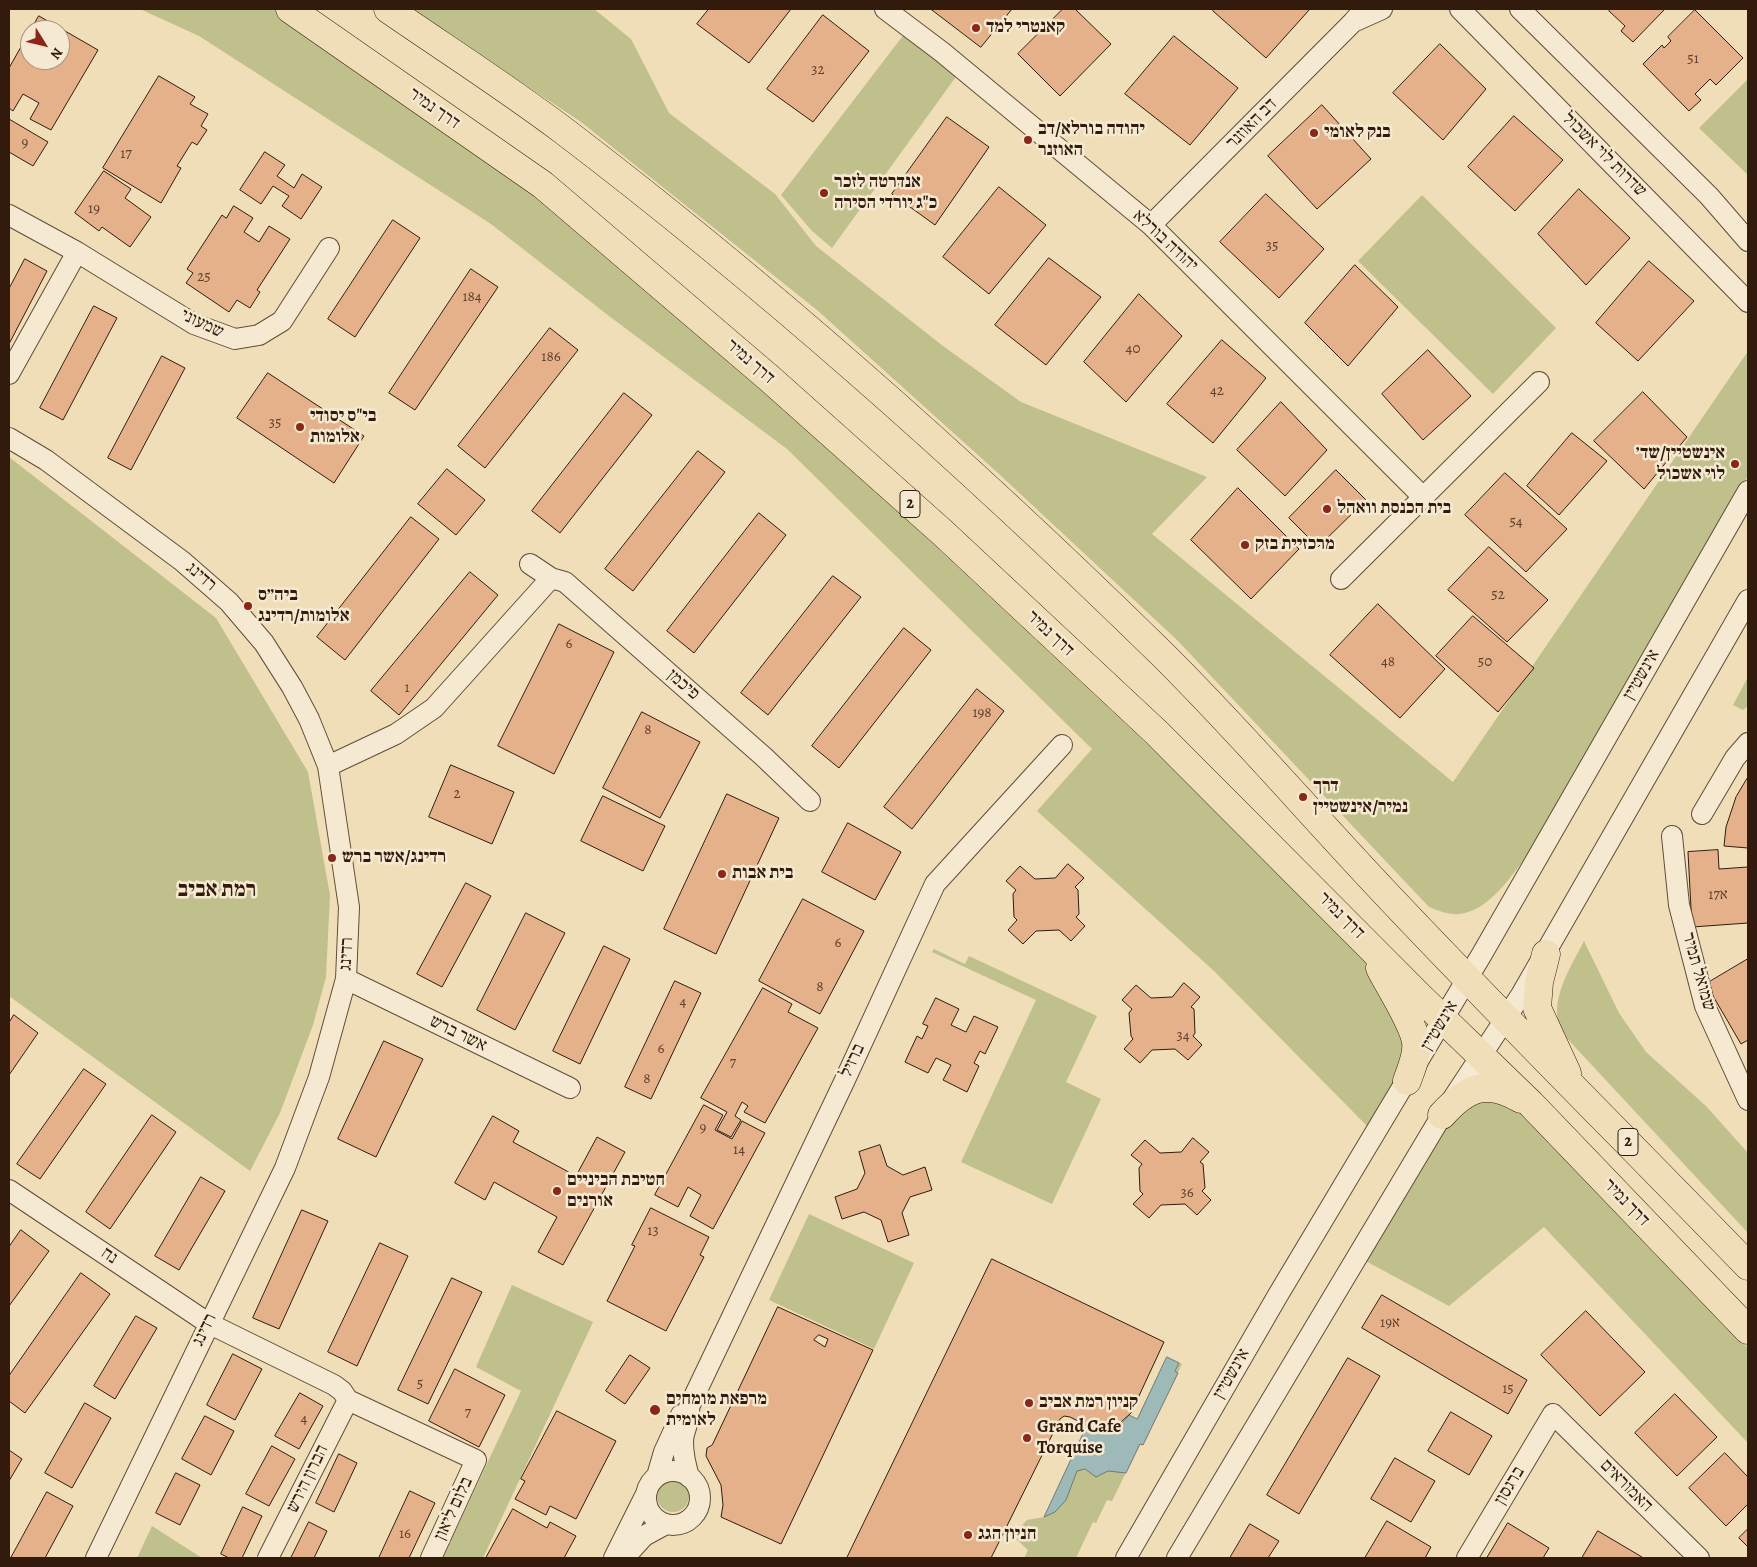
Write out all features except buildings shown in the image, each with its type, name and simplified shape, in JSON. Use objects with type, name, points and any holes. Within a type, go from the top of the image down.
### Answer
[{"type":"highway","name":"דרך נמיר","points":[[290,9],[543,185],[762,371],[943,534],[1157,733],[1443,1020],[1531,1104],[1748,1330]]},
{"type":"highway","name":"2","points":[[388,9],[561,129],[810,328],[985,487],[1160,652],[1246,740],[1388,896],[1748,1266]]},
{"type":"highway","points":[[1365,940],[1403,1011],[1416,1042],[1415,1055],[1407,1080]]},
{"type":"highway","points":[[1546,954],[1539,982],[1537,1008],[1558,1048],[1572,1086]]},
{"type":"highway","points":[[1442,1115],[1462,1096],[1478,1088],[1500,1089],[1531,1104]]},
{"type":"street","name":"יהודה בורלא","points":[[885,9],[942,52],[1151,226],[1423,498]]},
{"type":"street","name":"שדרות לוי אשכול","points":[[1460,9],[1747,301]]},
{"type":"street","points":[[1520,9],[1709,196],[1748,241]]},
{"type":"street","name":"דב האוזנר","points":[[1151,226],[1372,12]]},
{"type":"street","name":"שמעוני","points":[[9,215],[77,252],[194,324],[235,339],[259,335],[282,321],[330,248]]},
{"type":"street","points":[[9,374],[77,252]]},
{"type":"street","points":[[1341,579],[1539,382]]},
{"type":"street","name":"רדינג","points":[[9,438],[46,460],[182,561],[229,602],[264,643],[292,687],[309,719],[328,766],[349,907],[346,979],[319,1076],[285,1168],[208,1323],[96,1558]]},
{"type":"street","name":"אינשטיין","points":[[1126,1558],[1264,1319],[1468,979],[1748,491]]},
{"type":"street","name":"פיכמן","points":[[530,564],[551,578],[565,582],[764,757],[810,801]]},
{"type":"street","points":[[328,766],[396,734],[434,708],[551,578]]},
{"type":"street","points":[[1177,1558],[1442,1115],[1507,1018],[1546,954],[1748,600]]},
{"type":"street","points":[[1702,814],[1735,758],[1748,743]]},
{"type":"street","name":"ברזיל","points":[[689,1476],[684,1460],[683,1435],[690,1417],[689,1407],[844,1082],[935,884],[1062,746]]},
{"type":"street","name":"שמואל תמיר","points":[[1672,836],[1679,905],[1706,1006],[1748,1100]]},
{"type":"street","name":"אשר ברש","points":[[346,979],[570,1088]]},
{"type":"street","name":"נח","points":[[9,1190],[208,1323]]},
{"type":"street","points":[[208,1323],[334,1385],[342,1391],[348,1400]]},
{"type":"street","name":"בלום ליאון","points":[[348,1400],[476,1460],[431,1558]]},
{"type":"street","name":"הברון הירש","points":[[268,1558],[348,1400]]},
{"type":"street","name":"ברזיל","points":[[657,1476],[664,1452],[682,1411],[689,1407]]},
{"type":"street","name":"ברגסון","points":[[1467,1558],[1553,1414]]},
{"type":"street","name":"האמוראים","points":[[1553,1414],[1699,1558]]},
{"type":"street","points":[[614,1558],[648,1487],[657,1476],[673,1471],[689,1476],[698,1490],[698,1507],[686,1520],[679,1524],[666,1524],[644,1536],[624,1558]]},
{"type":"street","points":[[646,1494],[648,1509],[653,1516],[666,1524]]},
{"type":"green space","points":[[140,9],[275,9],[535,191],[805,424],[1145,742],[1359,950],[1403,1024],[1403,1071],[1369,1128],[1214,971],[1037,811],[1092,749],[787,449],[609,316],[491,224],[199,36]]},
{"type":"green space","points":[[411,9],[594,9],[631,39],[669,113],[775,194],[816,246],[943,346],[1021,402],[1207,477],[1152,534],[1453,782],[1748,351],[1748,476],[1534,846],[1511,877],[1483,905],[1472,911],[1460,914],[1437,910],[1429,907],[1177,640],[999,474],[817,310],[581,122]]},
{"type":"green space","points":[[905,33],[958,74],[832,248],[812,231],[781,195]]},
{"type":"green space","points":[[1748,79],[1748,175],[1699,128]]},
{"type":"green space","points":[[1422,195],[1556,328],[1493,394],[1358,261]]},
{"type":"green space","points":[[9,457],[216,618],[308,772],[330,895],[326,977],[313,1025],[280,1113],[250,1171],[9,996]]},
{"type":"green space","points":[[1748,677],[1748,706],[1743,710],[1733,705]]},
{"type":"green space","points":[[1584,941],[1619,1013],[1646,1052],[1706,1106],[1748,1153],[1748,1233],[1562,1033],[1558,1021],[1557,1009],[1559,998],[1567,974]]},
{"type":"green space","points":[[934,949],[965,964],[969,956],[1097,1016],[1066,1082],[1101,1099],[1052,1204],[961,1162],[1036,1000],[932,952]]},
{"type":"green space","points":[[1489,1096],[1526,1111],[1651,1250],[1748,1348],[1748,1443],[1544,1227],[1449,1306],[1362,1259],[1450,1116]]},
{"type":"green space","points":[[809,1214],[914,1263],[874,1349],[769,1300]]},
{"type":"green space","points":[[512,1285],[593,1322],[483,1558],[443,1558],[521,1391],[476,1367]]},
{"type":"green space","points":[[1167,1357],[1182,1364],[1143,1445],[1140,1444],[1112,1501],[1107,1500],[1096,1523],[1093,1522],[1076,1558],[1024,1558],[1028,1550],[1017,1540],[1017,1530],[1027,1520],[1044,1517],[1087,1425],[1105,1430],[1120,1425],[1129,1415],[1137,1419]]},
{"type":"green space","points":[[673,1480],[679,1481],[684,1485],[688,1490],[688,1502],[684,1507],[679,1511],[673,1512],[667,1511],[662,1507],[658,1502],[657,1496],[658,1490],[662,1485],[667,1481]]},
{"type":"green space","points":[[152,1526],[202,1558],[137,1558]]},
{"type":"water","points":[[1167,1357],[1179,1363],[1175,1371],[1178,1373],[1143,1445],[1140,1444],[1126,1473],[1108,1471],[1096,1477],[1085,1469],[1077,1471],[1066,1500],[1055,1512],[1044,1517],[1087,1425],[1105,1430],[1120,1425],[1129,1415],[1137,1419]]},
{"type":"place","name":"קאנטרי למד","points":[[976,28]]},
{"type":"place","name":"בנק לאומי","points":[[1314,133]]},
{"type":"place","name":"יהודה בורלא/דב האוזנר","points":[[1028,140]]},
{"type":"place","name":"אנדרטה לזכר כ\"ג יורדי הסירה","points":[[824,193]]},
{"type":"place","name":"בי\"ס יסודי אלומות","points":[[300,427]]},
{"type":"place","name":"אינשטיין/שד׳ לוי אשכול","points":[[1735,464]]},
{"type":"place","name":"בית הכנסת וואהל","points":[[1327,509]]},
{"type":"place","name":"מרכזיית בזק","points":[[1245,545]]},
{"type":"place","name":"ביה״ס אלומות/רדינג","points":[[248,606]]},
{"type":"place","name":"דרך נמיר/אינשטיין","points":[[1303,797]]},
{"type":"place","name":"רדינג/אשר ברש","points":[[332,858]]},
{"type":"place","name":"בית אבות","points":[[722,874]]},
{"type":"place","name":"חטיבת הביניים אורנים","points":[[557,1191]]},
{"type":"place","name":"קניון רמת אביב","points":[[1029,1403]]},
{"type":"place","name":"מרפאת מומחים לאומית","points":[[655,1410]]},
{"type":"place","name":"Grand Cafe Torquise","points":[[1027,1438]]},
{"type":"place","name":"חניון הגג","points":[[968,1535]]},
{"type":"district","name":"רמת אביב","points":[[217,891]]}]
